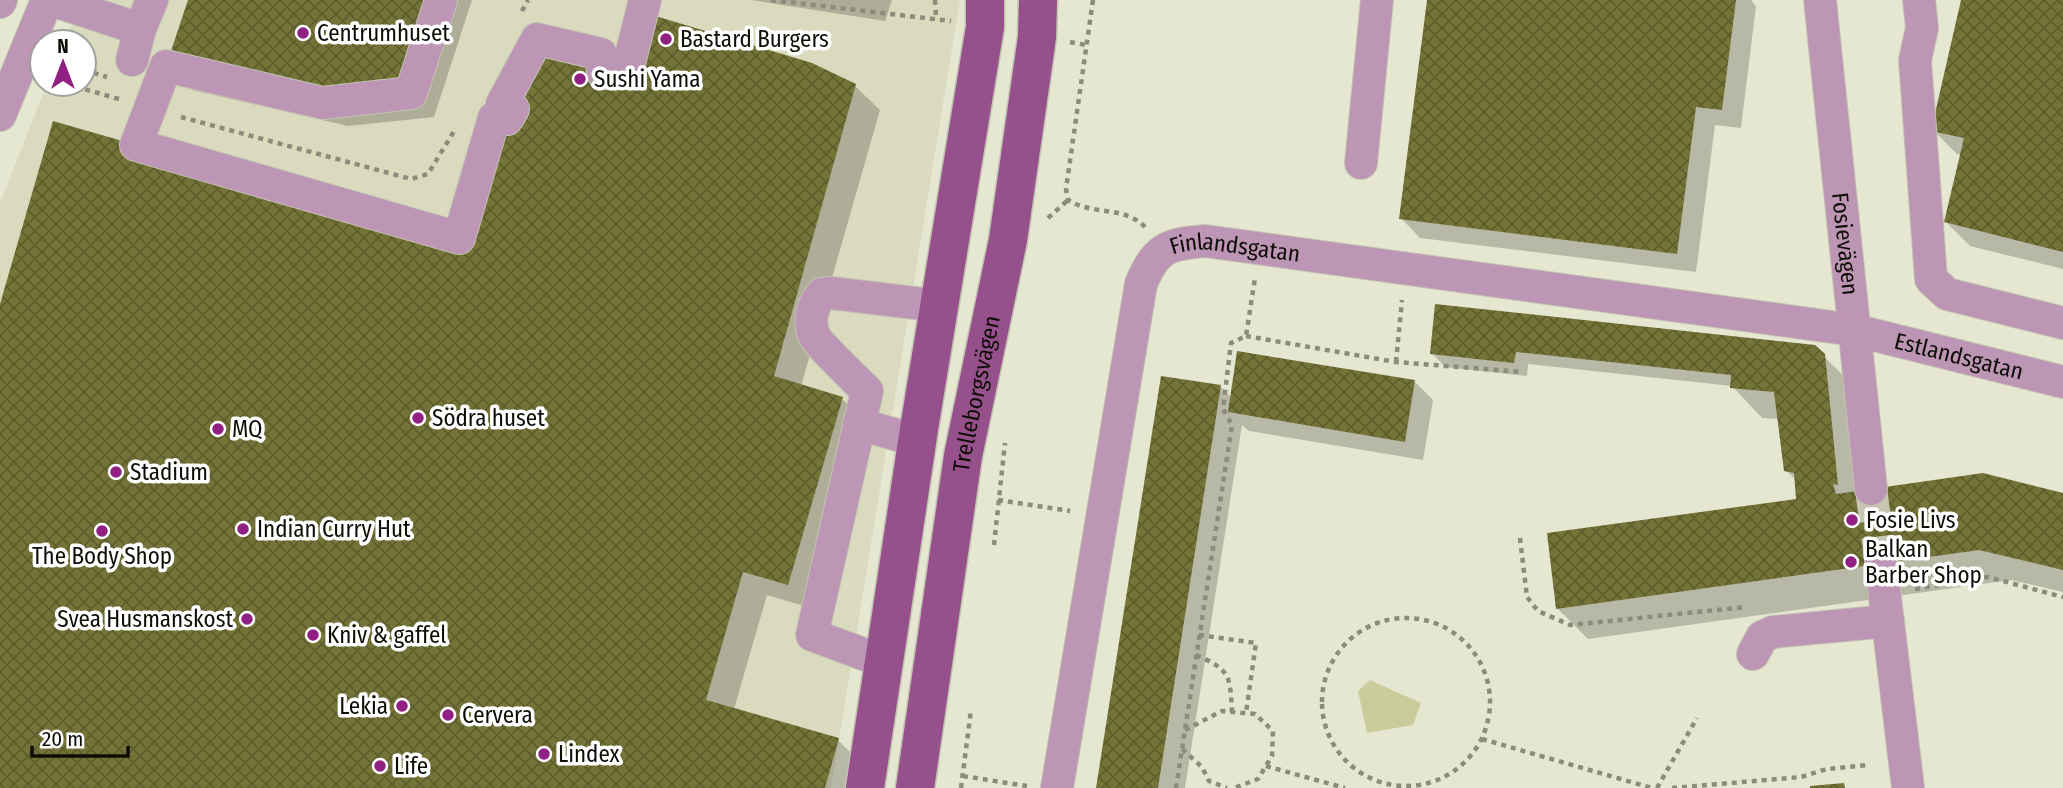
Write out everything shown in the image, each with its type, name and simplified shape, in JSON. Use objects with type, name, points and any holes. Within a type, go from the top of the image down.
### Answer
[{"type":"main road","points":[[865,788],[985,27],[985,0]]},
{"type":"main road","name":"Trelleborgsvägen","points":[[915,788],[963,456],[1008,240],[1037,37],[1038,0]]},
{"type":"street","points":[[0,115],[49,0],[140,29]]},
{"type":"street","points":[[132,60],[140,29],[152,0]]},
{"type":"street","points":[[441,0],[411,93],[323,103],[166,66],[136,145],[458,238],[494,118],[507,119],[513,110],[502,104],[537,39],[601,54],[603,73],[627,71],[645,0]]},
{"type":"street","points":[[1361,163],[1377,0]]},
{"type":"street","name":"Fosievägen","points":[[1820,0],[1871,489]]},
{"type":"street","points":[[1919,0],[1922,28],[1915,60],[1931,279],[1947,294],[2063,323]]},
{"type":"street","name":"Finlandsgatan","points":[[1057,788],[1141,284],[1148,267],[1161,251],[1182,243],[1205,241],[1854,330]]},
{"type":"street","points":[[885,662],[811,635],[867,391],[814,336],[811,315],[822,294],[831,293],[940,306]]},
{"type":"street","name":"Estlandsgatan","points":[[1854,330],[2063,382]]},
{"type":"street","points":[[859,424],[918,441]]},
{"type":"street","points":[[1881,564],[1908,788]]},
{"type":"street","points":[[1753,654],[1762,636],[1773,632],[1886,608]]},
{"type":"path","points":[[771,0],[936,18],[936,0]]},
{"type":"path","points":[[1093,0],[1066,189],[1068,200],[1079,207],[1130,215],[1143,225],[1161,251]]},
{"type":"path","points":[[98,75],[106,77]]},
{"type":"path","points":[[98,93],[150,108]]},
{"type":"path","points":[[1247,336],[1260,248]]},
{"type":"path","points":[[1396,362],[1405,268]]},
{"type":"path","points":[[1176,788],[1232,425],[1223,409],[1231,343],[1247,336],[1396,362],[1523,372]]},
{"type":"path","points":[[998,500],[1102,516]]},
{"type":"path","points":[[1520,538],[1527,597],[1538,611],[1570,625],[1748,607]]},
{"type":"path","points":[[1886,608],[1988,577],[2063,597]]},
{"type":"path","points":[[1409,618],[1436,624],[1460,638],[1478,659],[1489,685],[1490,712],[1482,739],[1466,761],[1444,778],[1418,786],[1390,785],[1364,775],[1343,758],[1328,734],[1322,707],[1325,680],[1337,654],[1356,634],[1381,622],[1409,618]]},
{"type":"path","points":[[1199,635],[1256,643],[1246,713]]},
{"type":"path","points":[[1196,655],[1217,664],[1231,680],[1232,712]]},
{"type":"path","points":[[961,788],[971,710]]},
{"type":"path","points":[[1185,730],[1222,711],[1255,714],[1273,731],[1272,756],[1258,779],[1234,788]]},
{"type":"path","points":[[1657,788],[1697,718]]},
{"type":"path","points":[[1482,739],[1652,788]]},
{"type":"path","points":[[1182,749],[1202,767],[1209,781],[1227,788]]},
{"type":"path","points":[[1672,788],[1801,777],[1827,769],[1867,765]]},
{"type":"path","points":[[1266,766],[1345,788]]},
{"type":"path","points":[[963,776],[1038,788]]},
{"type":"shaded area","name":"Södra huset","points":[[81,0],[960,0],[831,788],[0,788],[0,203],[41,98],[98,98],[98,28],[70,28]]},
{"type":"green space","points":[[1370,680],[1421,703],[1413,725],[1367,733],[1358,691]]},
{"type":"building","name":"Centrumhuset","points":[[188,0],[441,0],[411,93],[323,103],[166,66]]},
{"type":"building","points":[[1427,0],[1736,0],[1722,110],[1696,107],[1677,254],[1399,219]]},
{"type":"building","points":[[1961,0],[2063,0],[2063,252],[1944,222],[1964,138],[1931,131]]},
{"type":"building","name":"Södra huset","points":[[642,12],[812,63],[856,84],[774,376],[843,397],[788,585],[743,572],[706,700],[839,738],[825,788],[0,788],[0,304],[53,121],[459,238],[536,41],[603,73]]},
{"type":"building","points":[[1435,304],[1815,345],[1825,354],[1838,485],[1833,484],[1836,494],[1983,473],[2063,493],[2063,570],[1979,550],[1556,609],[1547,533],[1796,499],[1794,473],[1784,471],[1774,392],[1730,388],[1731,375],[1516,352],[1514,363],[1430,354]]},
{"type":"building","points":[[1237,351],[1415,380],[1405,442],[1228,412]]},
{"type":"building","points":[[1161,376],[1221,385],[1158,788],[1096,788]]},
{"type":"building","points":[[1844,783],[1845,788],[1810,788],[1810,786]]},
{"type":"tunnel","points":[[1871,489],[1881,564]]},
{"type":"place","name":"Centrumhuset","points":[[303,33]]},
{"type":"place","name":"Bastard Burgers","points":[[666,39]]},
{"type":"place","name":"Sushi Yama","points":[[580,79]]},
{"type":"place","name":"Södra huset","points":[[418,418]]},
{"type":"place","name":"MQ","points":[[218,429]]},
{"type":"place","name":"Stadium","points":[[116,472]]},
{"type":"place","name":"Fosie Livs","points":[[1852,520]]},
{"type":"place","name":"Indian Curry Hut","points":[[243,529]]},
{"type":"place","name":"The Body Shop","points":[[102,531]]},
{"type":"place","name":"Balkan Barber Shop","points":[[1851,562]]},
{"type":"place","name":"Svea Husmanskost","points":[[247,619]]},
{"type":"place","name":"Kniv & gaffel","points":[[313,635]]},
{"type":"place","name":"Lekia","points":[[402,706]]},
{"type":"place","name":"Cervera","points":[[448,715]]},
{"type":"place","name":"Lindex","points":[[544,754]]},
{"type":"place","name":"Life","points":[[380,766]]}]
